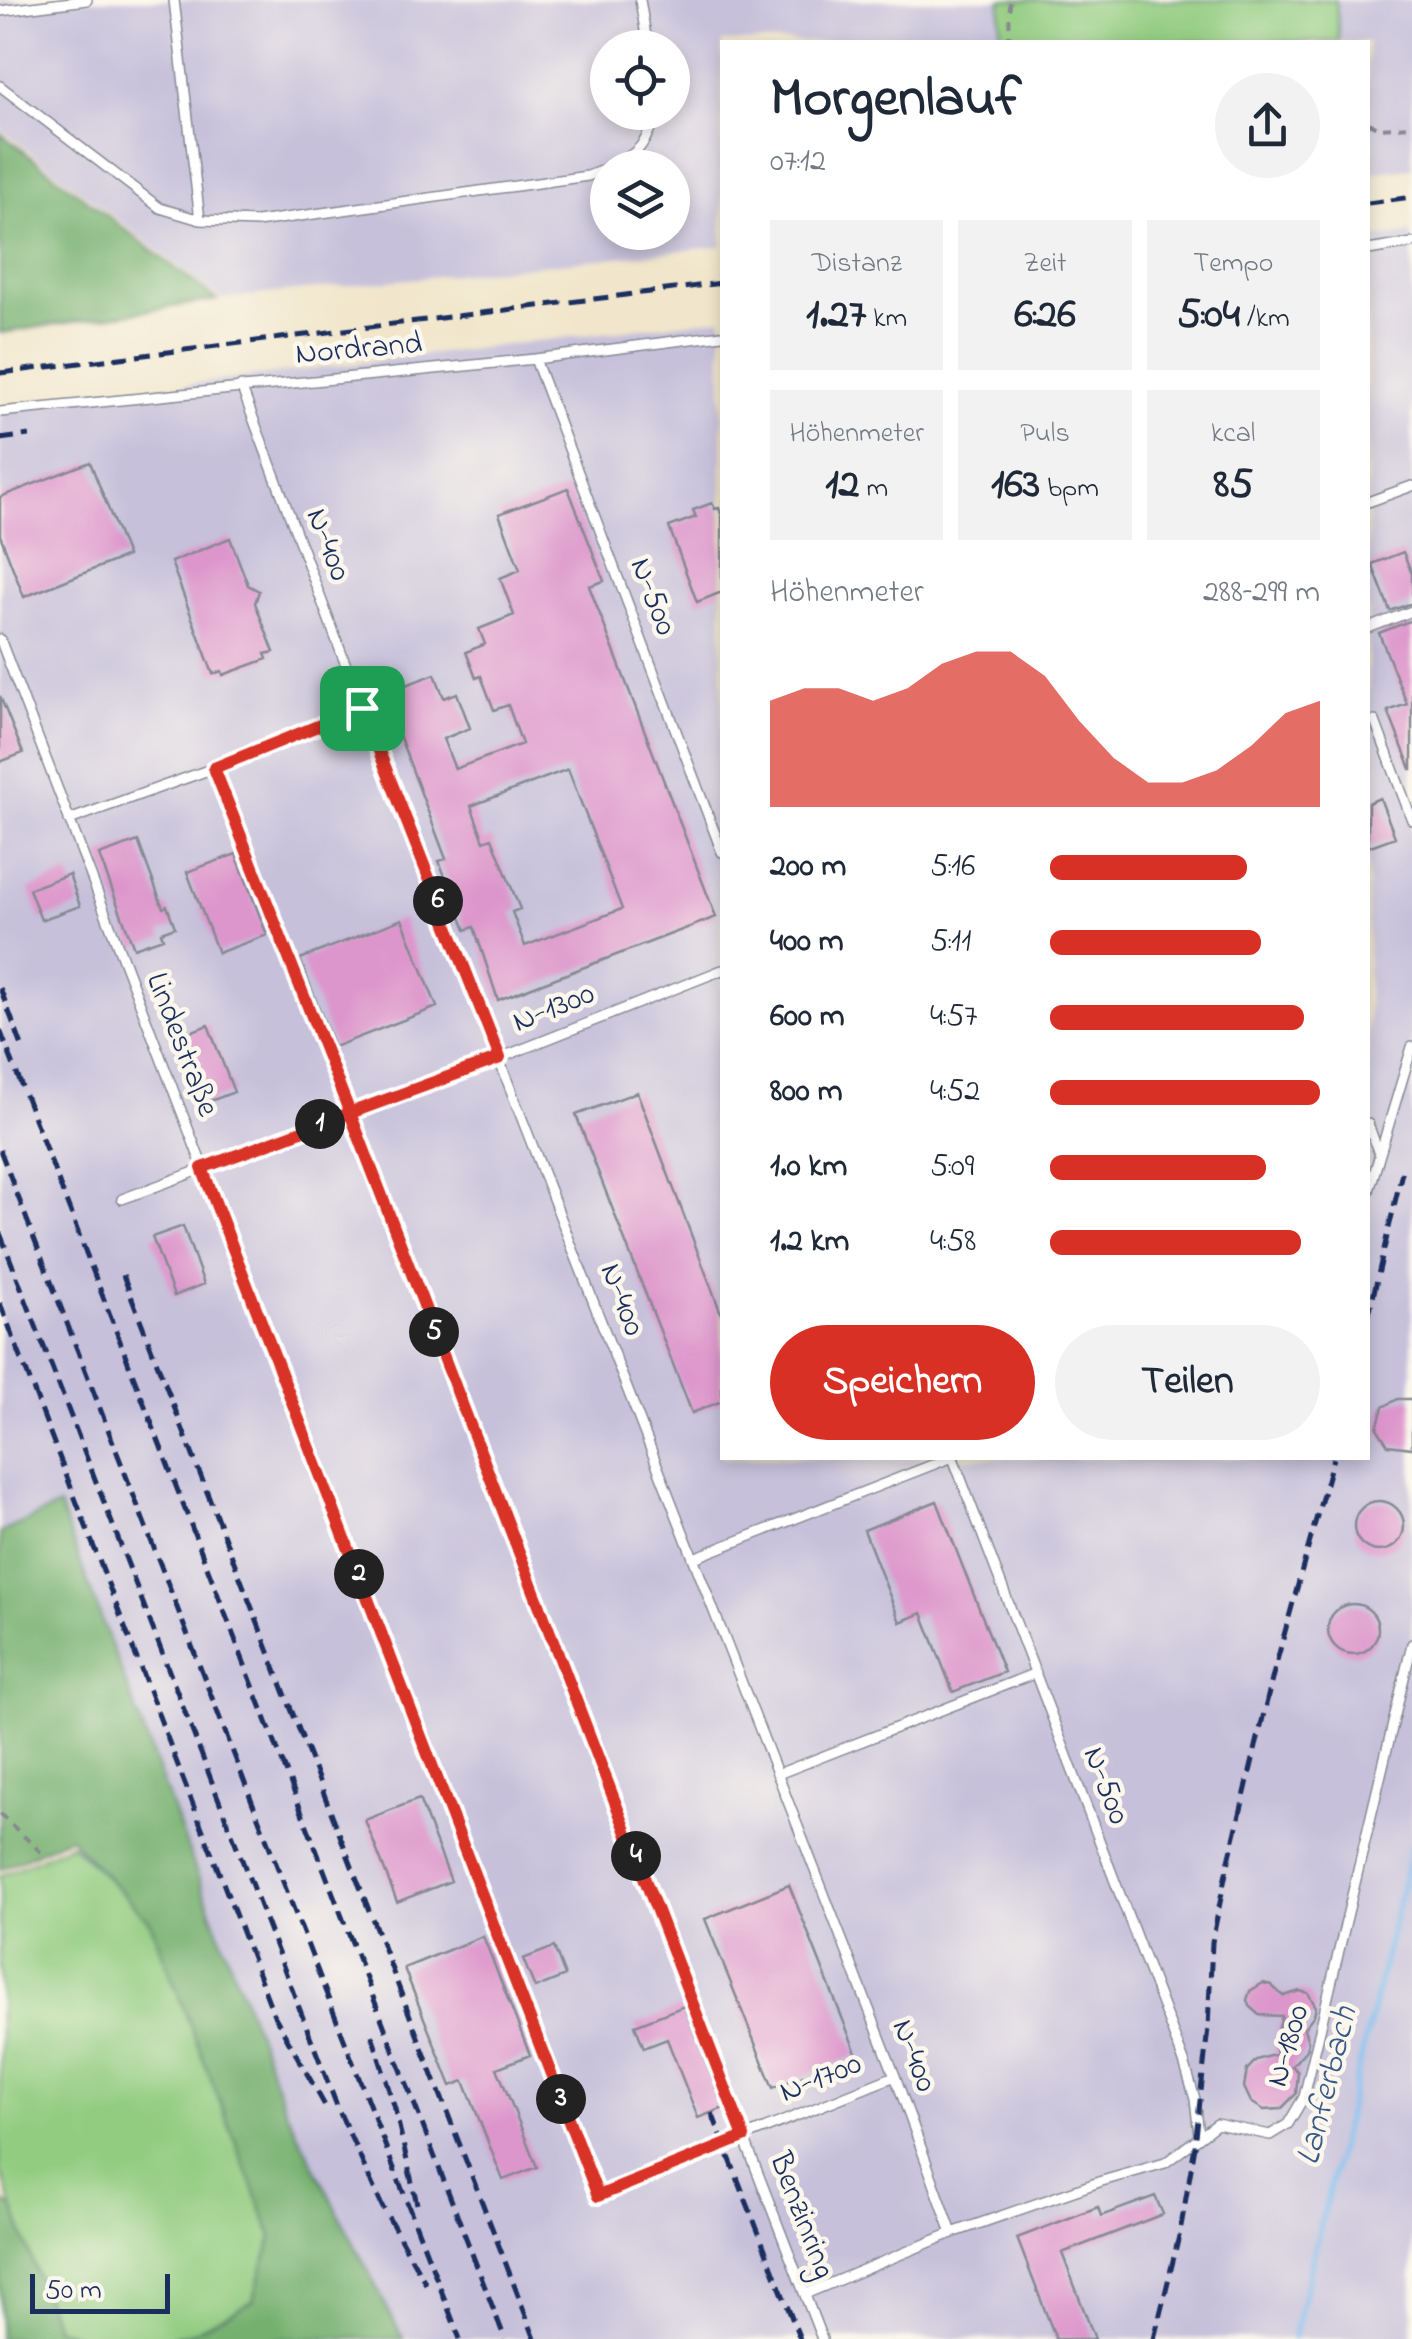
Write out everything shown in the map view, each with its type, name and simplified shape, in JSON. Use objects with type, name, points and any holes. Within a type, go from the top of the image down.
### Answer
[{"type":"lane","points":[[0,12],[88,0]]},
{"type":"lane","points":[[174,0],[200,220]]},
{"type":"lane","points":[[640,0],[645,30]]},
{"type":"lane","points":[[0,86],[160,208],[200,220],[257,222],[590,175]]},
{"type":"lane","points":[[636,150],[649,138],[651,130]]},
{"type":"lane","points":[[1370,250],[1412,244]]},
{"type":"lane","name":"Nordrand","points":[[0,412],[535,359],[720,335]]},
{"type":"lane","name":"N-500","points":[[535,359],[720,847]]},
{"type":"lane","name":"N-400","points":[[241,386],[362,708],[895,2076],[952,2233]]},
{"type":"lane","points":[[1370,501],[1412,486]]},
{"type":"lane","points":[[1370,627],[1412,611]]},
{"type":"lane","name":"Lindestraße","points":[[0,639],[598,2196]]},
{"type":"lane","points":[[69,820],[214,768],[362,708]]},
{"type":"lane","points":[[1375,721],[1412,820]]},
{"type":"lane","name":"Benzinring","points":[[214,768],[822,2339]]},
{"type":"lane","name":"N-1300","points":[[122,1199],[500,1058],[720,971]]},
{"type":"lane","points":[[1370,1188],[1412,1048]]},
{"type":"lane","points":[[1398,1093],[1412,1097]]},
{"type":"lane","points":[[1370,1129],[1380,1155]]},
{"type":"lane","points":[[694,1558],[947,1460]]},
{"type":"lane","name":"N-500","points":[[953,1460],[1184,2062],[1196,2099],[1199,2135]]},
{"type":"lane","name":"N-1800","points":[[1199,2135],[1218,2124],[1270,2135],[1288,2124],[1304,2097],[1412,1644]]},
{"type":"lane","points":[[778,1774],[1036,1674]]},
{"type":"lane","name":"N-1700","points":[[598,2196],[895,2076]]},
{"type":"lane","points":[[805,2294],[952,2233],[1166,2163],[1199,2135]]},
{"type":"path","points":[[1009,40],[1010,0]]},
{"type":"path","points":[[1370,124],[1380,128],[1412,126]]},
{"type":"path","points":[[0,1814],[45,1856]]},
{"type":"shaded area","points":[[0,0],[1004,0],[1002,40],[720,40],[720,246],[690,249],[690,150],[590,150],[590,250],[684,250],[221,299],[0,129]]},
{"type":"shaded area","points":[[1336,0],[1412,0],[1412,168],[1370,173],[1370,40],[1339,40]]},
{"type":"shaded area","points":[[1412,233],[1412,2339],[398,2339],[287,2110],[59,1505],[0,1532],[0,408],[720,318],[720,1460],[1370,1460],[1370,239]]},
{"type":"green space","points":[[1001,0],[1336,0],[1339,40],[1000,40]]},
{"type":"green space","points":[[0,133],[217,300],[0,333]]},
{"type":"green space","points":[[59,1506],[286,2111],[403,2339],[166,2339],[193,2332],[253,2301],[272,2236],[150,1922],[69,1837],[0,1870],[0,1533]]},
{"type":"green space","points":[[71,1844],[153,1922],[272,2236],[275,2261],[253,2301],[193,2332],[166,2339],[93,2339],[56,2329],[0,2170],[0,1876]]},
{"type":"green space","points":[[0,2201],[13,2206],[56,2329],[93,2339],[0,2339]]},
{"type":"building","points":[[90,462],[127,556],[24,597],[0,535],[0,497]]},
{"type":"building","points":[[568,488],[604,581],[589,586],[716,917],[498,1000],[474,927],[466,930],[439,861],[446,859],[393,719],[389,721],[379,695],[435,674],[444,698],[457,693],[470,728],[443,739],[455,769],[522,744],[508,705],[494,710],[481,676],[476,678],[466,652],[485,644],[479,629],[514,615],[500,578],[520,570],[499,514]],"holes":[[[568,769],[622,909],[525,946],[512,912],[520,909],[492,838],[484,841],[471,806]]]},
{"type":"building","points":[[712,503],[720,511],[720,593],[697,602],[669,527],[696,517],[693,510]]},
{"type":"building","points":[[230,538],[248,585],[259,591],[255,603],[274,652],[265,654],[267,659],[223,675],[222,671],[213,674],[171,562]]},
{"type":"building","points":[[1403,552],[1412,574],[1412,603],[1390,611],[1372,564]]},
{"type":"building","points":[[1412,620],[1411,769],[1388,711],[1407,704],[1379,633]]},
{"type":"building","points":[[0,696],[23,753],[0,762]]},
{"type":"building","points":[[1380,798],[1395,837],[1370,846],[1370,802]]},
{"type":"building","points":[[138,841],[163,908],[167,906],[175,927],[161,932],[163,938],[134,948],[99,855]]},
{"type":"building","points":[[236,854],[267,935],[218,953],[187,872]]},
{"type":"building","points":[[69,874],[80,906],[41,920],[29,889]]},
{"type":"building","points":[[402,919],[437,1007],[334,1047],[300,959]]},
{"type":"building","points":[[208,1025],[234,1092],[198,1106],[172,1039]]},
{"type":"building","points":[[637,1092],[720,1311],[720,1402],[692,1413],[576,1115]]},
{"type":"building","points":[[183,1226],[204,1284],[174,1296],[152,1237]]},
{"type":"building","points":[[1398,1399],[1412,1399],[1412,1448],[1388,1445],[1377,1428],[1383,1407]]},
{"type":"building","points":[[937,1501],[1004,1672],[953,1692],[922,1613],[900,1622],[864,1530]]},
{"type":"building","points":[[1379,1501],[1397,1508],[1404,1526],[1397,1544],[1379,1551],[1361,1544],[1354,1526],[1361,1508]]},
{"type":"building","points":[[1353,1604],[1371,1611],[1378,1629],[1371,1647],[1353,1654],[1335,1647],[1328,1629],[1335,1611]]},
{"type":"building","points":[[419,1799],[451,1881],[397,1902],[365,1820]]},
{"type":"building","points":[[789,1885],[857,2055],[773,2088],[705,1919]]},
{"type":"building","points":[[483,1936],[530,2055],[497,2068],[537,2167],[503,2180],[464,2081],[451,2086],[404,1968]]},
{"type":"building","points":[[554,1947],[565,1976],[535,1988],[523,1959]]},
{"type":"building","points":[[1263,1983],[1283,1996],[1308,1993],[1316,2007],[1304,2028],[1306,2050],[1292,2066],[1298,2072],[1296,2094],[1281,2109],[1264,2110],[1251,2102],[1244,2087],[1247,2070],[1256,2060],[1277,2054],[1275,2043],[1282,2016],[1259,2015],[1247,2000],[1250,1991]]},
{"type":"building","points":[[684,2006],[724,2108],[698,2118],[667,2039],[644,2048],[635,2025]]},
{"type":"building","points":[[1155,2196],[1163,2214],[1062,2253],[1095,2339],[1056,2339],[1017,2238],[1098,2207],[1101,2216]]},
{"type":"waterway","name":"Lanferbach","points":[[1293,2339],[1412,1846]]},
{"type":"railway","points":[[1370,203],[1412,197]]},
{"type":"railway","points":[[0,373],[720,283]]},
{"type":"railway","points":[[0,439],[29,435]]},
{"type":"railway","points":[[0,988],[22,1046]]},
{"type":"railway","points":[[0,1030],[505,2339]]},
{"type":"railway","points":[[0,1150],[460,2339]]},
{"type":"railway","points":[[1370,1309],[1402,1172]]},
{"type":"railway","points":[[0,1233],[339,2111],[382,2206],[426,2284]]},
{"type":"railway","points":[[123,1275],[535,2339]]},
{"type":"railway","points":[[0,1303],[274,2015],[328,2111]]},
{"type":"railway","points":[[1154,2339],[1180,2232],[1195,2146],[1208,2028],[1212,1942],[1226,1873],[1273,1675],[1332,1460]]},
{"type":"railway","points":[[372,2035],[395,2109],[417,2204]]},
{"type":"railway","points":[[712,2113],[800,2339]]},
{"type":"route","points":[[362,708],[214,768],[350,1113],[202,1168],[598,2196],[744,2137],[350,1113],[500,1058],[362,708]]}]
